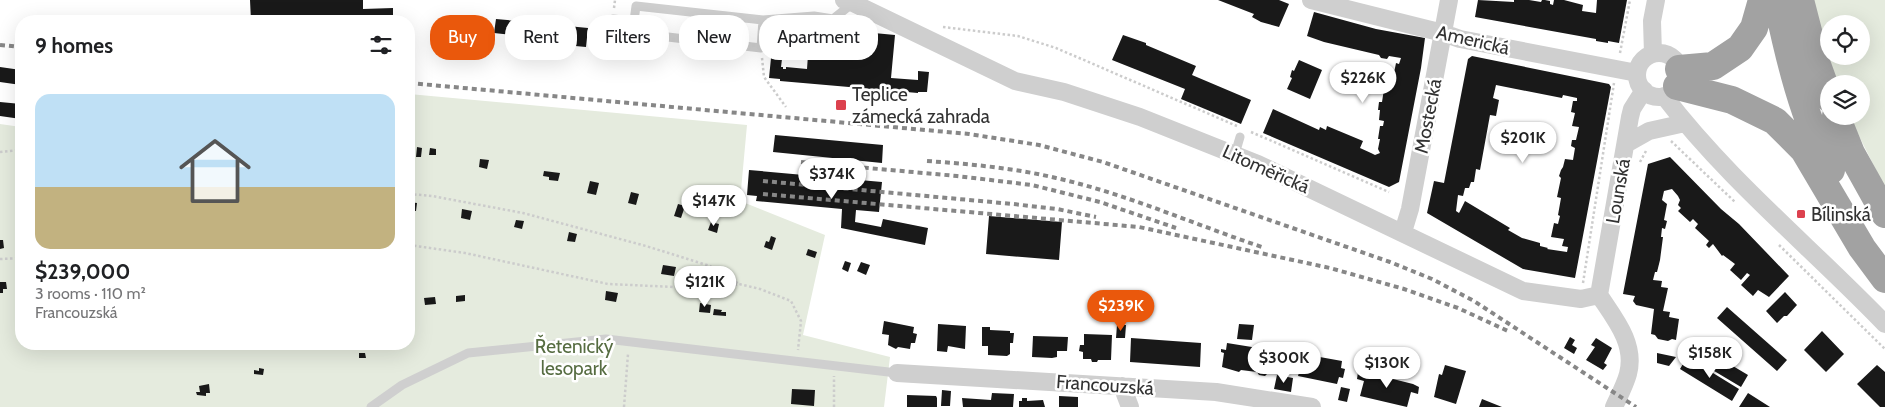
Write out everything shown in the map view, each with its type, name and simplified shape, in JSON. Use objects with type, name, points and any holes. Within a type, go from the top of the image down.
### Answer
[{"type":"highway","points":[[1674,83],[1713,66],[1740,48],[1754,28],[1762,0]]},
{"type":"highway","points":[[1777,0],[1786,44],[1808,115],[1824,155],[1853,212],[1885,261]]},
{"type":"highway","points":[[1800,0],[1821,75]]},
{"type":"highway","points":[[1674,83],[1732,100],[1775,121],[1804,150],[1862,248],[1885,279]]},
{"type":"highway","points":[[1840,125],[1851,153],[1885,214]]},
{"type":"street","name":"Americká","points":[[1312,0],[1444,33],[1460,40],[1637,73]]},
{"type":"street","name":"Mostecká","points":[[1403,232],[1410,209],[1449,0]]},
{"type":"street","points":[[1653,54],[1652,21],[1656,0]]},
{"type":"street","name":"Litoměřická","points":[[850,1],[1015,81],[1064,92],[1140,117],[1235,154],[1403,232],[1523,291],[1581,299],[1599,295]]},
{"type":"street","points":[[1674,83],[1655,96],[1644,90],[1639,84],[1637,73],[1642,61],[1653,54],[1667,54],[1674,59],[1674,83],[1685,123],[1763,204],[1885,324]]},
{"type":"street","name":"Lounská","points":[[1599,295],[1632,109],[1644,90]]},
{"type":"street","points":[[1626,144],[1649,131],[1685,123]]},
{"type":"street","points":[[1599,295],[1622,330],[1629,348],[1628,373],[1614,407]]},
{"type":"street","name":"Francouzská","points":[[897,373],[1216,392],[1312,407]]},
{"type":"street","points":[[1122,386],[1130,407]]},
{"type":"lane","points":[[837,15],[850,1]]},
{"type":"lane","points":[[635,15],[636,6],[759,19]]},
{"type":"lane","points":[[669,37],[759,48]]},
{"type":"lane","points":[[1235,154],[1240,137]]},
{"type":"lane","points":[[371,407],[402,385],[468,353],[606,339],[897,373]]},
{"type":"path","points":[[1581,299],[1617,68],[1630,0]]},
{"type":"path","points":[[939,27],[1018,36],[1056,48],[1389,192]]},
{"type":"path","points":[[762,60],[764,78],[786,107]]},
{"type":"path","points":[[1663,143],[1671,141],[1742,210]]},
{"type":"path","points":[[1638,171],[1640,161],[1648,147]]},
{"type":"path","points":[[0,152],[15,151]]},
{"type":"path","points":[[415,195],[523,212],[646,246],[710,266],[740,284],[760,288],[791,301],[801,321],[796,361]]},
{"type":"path","points":[[1778,244],[1885,350]]},
{"type":"path","points":[[415,246],[465,252],[608,284],[720,289],[740,284]]},
{"type":"path","points":[[0,260],[15,259]]},
{"type":"path","points":[[624,407],[629,342]]},
{"type":"path","points":[[834,366],[834,407]]},
{"type":"green space","points":[[1812,0],[1885,0],[1885,188],[1854,125],[1870,125],[1870,75],[1833,75],[1831,65],[1870,65],[1870,15],[1820,15],[1820,28]]},
{"type":"green space","name":"Řetenický lesopark","points":[[415,95],[747,125],[740,201],[825,235],[803,335],[890,357],[884,407],[0,407],[0,124],[15,126],[15,350],[415,350]]},
{"type":"building","points":[[250,0],[363,0],[363,9],[393,8],[393,15],[251,15]]},
{"type":"building","points":[[1218,0],[1279,0],[1289,4],[1279,27],[1261,22],[1252,17],[1254,14]]},
{"type":"building","points":[[1478,0],[1514,2],[1514,0],[1529,0],[1541,2],[1545,0],[1550,1],[1550,4],[1553,5],[1554,0],[1564,0],[1583,5],[1582,11],[1596,13],[1597,0],[1627,0],[1619,43],[1608,41],[1608,43],[1596,41],[1596,39],[1475,17]]},
{"type":"building","points":[[1314,12],[1376,29],[1425,38],[1399,182],[1389,187],[1263,133],[1273,109],[1319,130],[1320,127],[1326,130],[1327,126],[1363,141],[1360,148],[1375,155],[1380,153],[1378,149],[1380,139],[1378,139],[1380,126],[1383,126],[1384,121],[1379,120],[1379,102],[1382,102],[1384,89],[1390,90],[1391,72],[1394,73],[1396,63],[1399,64],[1401,58],[1389,56],[1387,59],[1381,58],[1379,55],[1307,36]]},
{"type":"building","points":[[496,19],[505,20],[505,34],[495,33]]},
{"type":"building","points":[[577,27],[587,28],[586,47],[577,46]]},
{"type":"building","points":[[878,33],[895,35],[891,78],[918,80],[918,71],[929,72],[927,92],[918,93],[780,81],[780,79],[769,78],[771,60],[782,60],[781,67],[783,69],[786,69],[786,67],[807,69],[808,60],[878,60]]},
{"type":"building","points":[[1123,35],[1146,43],[1146,45],[1196,66],[1192,75],[1251,100],[1241,124],[1181,99],[1185,89],[1112,60]]},
{"type":"building","points":[[1472,56],[1609,84],[1611,87],[1575,278],[1523,269],[1427,213],[1434,181],[1444,183],[1468,59]],"holes":[[[1496,85],[1562,98],[1563,95],[1577,98],[1577,101],[1573,101],[1571,112],[1575,113],[1572,126],[1579,127],[1576,140],[1572,140],[1571,146],[1575,148],[1573,160],[1565,159],[1559,176],[1561,178],[1557,197],[1561,198],[1558,215],[1560,216],[1558,224],[1554,223],[1551,237],[1564,239],[1562,246],[1568,247],[1567,252],[1547,249],[1540,246],[1540,243],[1522,238],[1508,230],[1510,228],[1465,201],[1459,213],[1456,211],[1458,195],[1463,196],[1465,188],[1469,188],[1471,182],[1474,182],[1476,169],[1480,170],[1490,115],[1496,116],[1499,100],[1493,98]]]},
{"type":"building","points":[[1299,60],[1322,70],[1310,99],[1287,89],[1292,78],[1290,77],[1292,70],[1294,71]]},
{"type":"building","points":[[0,67],[15,69],[15,84],[0,82]]},
{"type":"building","points":[[0,102],[15,103],[15,118],[0,116]]},
{"type":"building","points":[[1515,129],[1522,131],[1519,149],[1511,147]]},
{"type":"building","points":[[775,135],[883,145],[882,163],[773,152]]},
{"type":"building","points":[[417,147],[422,148],[421,157],[416,157]]},
{"type":"building","points":[[430,148],[436,149],[436,155],[429,155]]},
{"type":"building","points":[[1670,157],[1789,276],[1769,297],[1758,290],[1753,296],[1741,285],[1750,275],[1747,273],[1741,280],[1730,270],[1735,264],[1722,256],[1713,244],[1709,248],[1706,245],[1709,241],[1695,228],[1698,224],[1693,219],[1690,222],[1678,211],[1681,208],[1678,205],[1680,200],[1678,196],[1672,189],[1664,191],[1662,200],[1667,204],[1664,220],[1667,221],[1665,229],[1662,228],[1661,237],[1663,237],[1660,260],[1653,280],[1662,281],[1661,287],[1668,288],[1663,311],[1670,312],[1669,317],[1679,319],[1676,340],[1668,341],[1658,339],[1655,335],[1651,334],[1654,309],[1636,305],[1633,301],[1635,296],[1623,294],[1648,164]]},
{"type":"building","points":[[480,159],[489,160],[487,169],[479,167]]},
{"type":"building","points":[[749,170],[882,182],[879,212],[856,210],[855,222],[881,227],[883,219],[928,228],[925,245],[841,228],[842,209],[756,201],[757,196],[747,195]]},
{"type":"building","points":[[544,171],[560,173],[558,181],[549,180],[549,177],[543,176]]},
{"type":"building","points":[[590,181],[599,183],[596,195],[587,193]]},
{"type":"building","points":[[631,192],[639,194],[636,205],[628,203]]},
{"type":"building","points":[[678,204],[685,206],[681,218],[674,216]]},
{"type":"building","points":[[462,209],[472,211],[470,220],[461,218]]},
{"type":"building","points":[[989,216],[1062,222],[1059,260],[986,254]]},
{"type":"building","points":[[516,220],[524,221],[522,229],[514,227]]},
{"type":"building","points":[[711,222],[719,224],[717,233],[708,230]]},
{"type":"building","points":[[569,232],[577,234],[575,242],[567,241]]},
{"type":"building","points":[[771,236],[776,238],[772,250],[764,247],[766,241],[769,242]]},
{"type":"building","points":[[0,240],[3,240],[4,248],[0,249]]},
{"type":"building","points":[[808,249],[817,252],[815,258],[806,255]]},
{"type":"building","points":[[845,261],[851,263],[848,272],[842,269]]},
{"type":"building","points":[[861,262],[870,265],[866,275],[857,271]]},
{"type":"building","points":[[663,265],[676,267],[674,276],[661,274]]},
{"type":"building","points":[[0,282],[6,282],[7,289],[3,289],[3,293],[0,293]]},
{"type":"building","points":[[606,291],[618,293],[616,302],[605,300]]},
{"type":"building","points":[[1785,292],[1797,305],[1777,323],[1766,311]]},
{"type":"building","points":[[465,295],[465,301],[456,302],[456,296]]},
{"type":"building","points":[[435,297],[436,304],[425,305],[424,298]]},
{"type":"building","points":[[700,303],[711,305],[710,313],[699,312]]},
{"type":"building","points":[[1727,307],[1787,360],[1777,371],[1717,318]]},
{"type":"building","points":[[714,309],[726,312],[726,316],[713,315]]},
{"type":"building","points":[[884,321],[914,327],[913,333],[917,334],[915,343],[911,343],[910,349],[898,347],[896,349],[888,345],[889,335],[882,334]]},
{"type":"building","points":[[938,324],[966,326],[965,349],[948,346],[947,352],[937,351]]},
{"type":"building","points":[[1239,324],[1254,325],[1252,340],[1237,339]]},
{"type":"building","points":[[1117,325],[1126,325],[1125,338],[1116,338]]},
{"type":"building","points":[[982,327],[1014,333],[1013,343],[1010,343],[1010,354],[1007,356],[988,355],[988,346],[982,346]]},
{"type":"building","points":[[1822,331],[1844,354],[1826,372],[1804,350]]},
{"type":"building","points":[[1084,334],[1112,335],[1111,360],[1092,362],[1091,359],[1083,359],[1083,352],[1079,351],[1080,345],[1084,345]]},
{"type":"building","points":[[1033,336],[1068,337],[1067,351],[1057,351],[1057,357],[1052,358],[1032,357]]},
{"type":"building","points":[[1570,337],[1575,340],[1572,345],[1577,348],[1574,354],[1564,348]]},
{"type":"building","points":[[1131,338],[1201,343],[1200,367],[1130,362]]},
{"type":"building","points":[[1596,338],[1612,348],[1604,363],[1607,365],[1603,370],[1586,360],[1595,347],[1591,345]]},
{"type":"building","points":[[1227,343],[1277,351],[1274,369],[1268,368],[1265,376],[1259,375],[1257,372],[1241,370],[1239,372],[1222,367],[1224,353],[1221,352],[1221,349],[1226,350]]},
{"type":"building","points":[[1701,347],[1748,375],[1741,387],[1694,359]]},
{"type":"building","points":[[359,353],[365,353],[366,358],[359,358]]},
{"type":"building","points":[[1657,353],[1676,357],[1669,366],[1657,363]]},
{"type":"building","points":[[1303,354],[1342,361],[1341,368],[1345,369],[1343,378],[1339,377],[1337,384],[1298,376],[1300,369],[1296,369],[1297,360],[1301,361]]},
{"type":"building","points":[[1687,357],[1739,389],[1732,401],[1680,369]]},
{"type":"building","points":[[1445,365],[1466,371],[1456,404],[1434,397],[1439,374],[1442,375]]},
{"type":"building","points":[[1877,365],[1885,372],[1885,407],[1880,407],[1857,384]]},
{"type":"building","points":[[259,368],[264,369],[263,375],[254,374],[254,370],[259,371]]},
{"type":"building","points":[[1358,372],[1413,384],[1419,387],[1418,394],[1411,392],[1407,407],[1360,396],[1364,381],[1357,379]]},
{"type":"building","points":[[1277,375],[1293,378],[1291,392],[1274,389]]},
{"type":"building","points":[[209,384],[210,393],[206,393],[206,396],[197,395],[196,392],[200,392],[199,386]]},
{"type":"building","points":[[1341,387],[1350,389],[1347,402],[1338,400]]},
{"type":"building","points":[[792,389],[815,390],[814,406],[791,404]]},
{"type":"building","points":[[942,390],[951,391],[950,406],[941,406]]},
{"type":"building","points":[[992,393],[1014,394],[1013,407],[963,407],[962,398],[991,400]]},
{"type":"building","points":[[1748,393],[1770,407],[1739,407]]},
{"type":"building","points":[[907,395],[936,396],[937,407],[907,407]]},
{"type":"building","points":[[1059,396],[1078,397],[1078,407],[1059,407]]},
{"type":"building","points":[[1022,398],[1027,398],[1027,401],[1043,400],[1045,407],[1019,407],[1019,401],[1022,401]]},
{"type":"building","points":[[1482,399],[1502,407],[1479,407]]},
{"type":"railway","points":[[0,45],[15,46]]},
{"type":"railway","points":[[415,84],[969,134],[1039,145],[1103,162],[1390,262],[1432,279],[1474,301],[1636,407]]},
{"type":"railway","points":[[927,161],[1008,169],[1082,185],[1108,192],[1262,247]]},
{"type":"railway","points":[[801,162],[957,176],[1032,185],[1100,202],[1176,228]]},
{"type":"railway","points":[[763,181],[1013,204],[1057,209],[1096,217]]},
{"type":"railway","points":[[763,194],[1139,227],[1330,268],[1404,289],[1458,308],[1510,332]]},
{"type":"place","name":"Teplice zámecká zahrada","points":[[841,105]]},
{"type":"place","name":"Bílinská","points":[[1801,214]]}]
